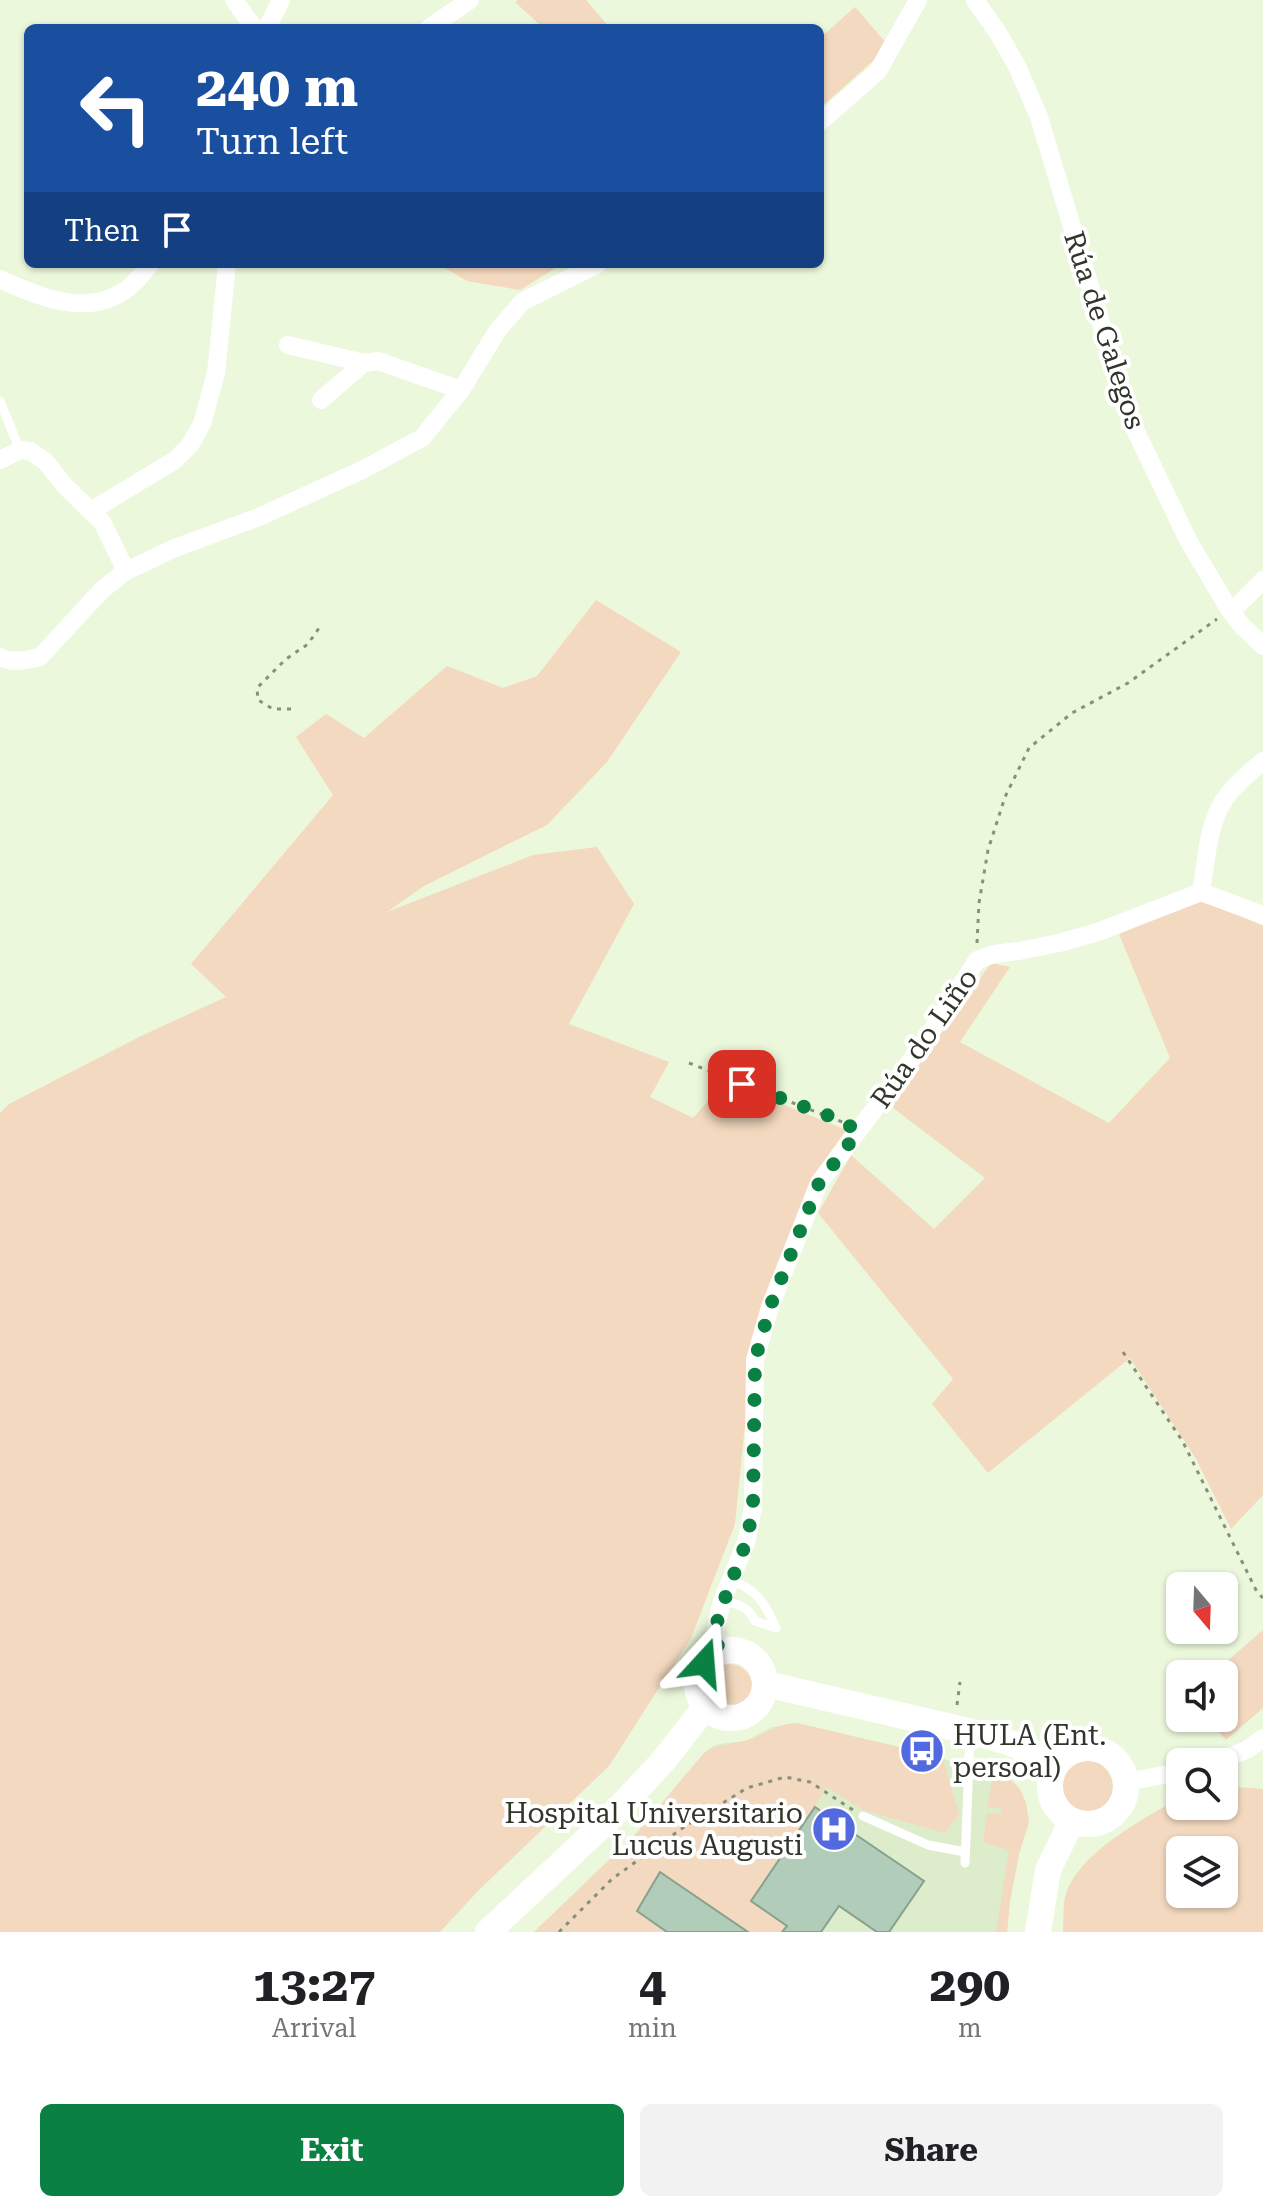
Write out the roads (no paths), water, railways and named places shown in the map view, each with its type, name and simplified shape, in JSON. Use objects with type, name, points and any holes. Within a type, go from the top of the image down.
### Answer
[{"type":"street","points":[[234,0],[251,24]]},
{"type":"street","points":[[269,24],[281,0]]},
{"type":"street","points":[[435,24],[470,0]]},
{"type":"street","points":[[824,118],[878,71],[918,0]]},
{"type":"street","name":"Rúa de Galegos","points":[[975,0],[1017,66],[1039,117],[1130,419],[1188,540],[1229,609],[1263,646]]},
{"type":"street","points":[[0,279],[32,294],[66,303],[98,303],[133,285],[147,268]]},
{"type":"street","points":[[91,511],[175,460],[190,445],[202,424],[216,373],[227,268]]},
{"type":"street","points":[[0,657],[6,661],[40,657],[102,590],[126,571],[175,548],[259,517],[362,470],[422,438],[461,390],[498,330],[522,302],[590,268]]},
{"type":"street","points":[[288,345],[364,363],[378,361],[461,390]]},
{"type":"street","points":[[321,400],[364,363]]},
{"type":"street","points":[[0,460],[20,450],[30,451],[45,461],[64,485],[102,522],[126,571]]},
{"type":"street","points":[[1229,609],[1237,606],[1263,580]]},
{"type":"street","points":[[1263,761],[1242,779],[1220,806],[1209,839],[1201,892],[1263,915]]},
{"type":"street","name":"Rúa do Liño","points":[[719,1652],[715,1632],[722,1601],[747,1540],[753,1507],[755,1360],[770,1307],[819,1183],[921,1047],[977,960],[1098,932],[1201,892]]},
{"type":"street","points":[[730,1650],[741,1651],[759,1663],[766,1684],[760,1703],[744,1716],[723,1717],[706,1706],[698,1689],[704,1663],[719,1652],[730,1650]]},
{"type":"street","points":[[766,1684],[1008,1742],[1056,1763]]},
{"type":"street","points":[[488,1932],[611,1817],[664,1760],[706,1706]]},
{"type":"street","points":[[1238,1753],[1263,1738]]},
{"type":"street","points":[[1082,1748],[1097,1748],[1111,1756],[1121,1766],[1126,1782],[1124,1798],[1113,1815],[1096,1823],[1072,1821],[1060,1813],[1050,1795],[1050,1779],[1056,1763],[1070,1752],[1082,1748]]},
{"type":"street","points":[[1126,1782],[1166,1775]]},
{"type":"street","points":[[1038,1932],[1048,1870],[1072,1821]]},
{"type":"lane","points":[[0,401],[20,450]]},
{"type":"lane","points":[[722,1601],[741,1604],[755,1621],[776,1628],[757,1595],[745,1585],[730,1581]]},
{"type":"lane","points":[[863,1816],[928,1845],[965,1857],[970,1732]]},
{"type":"place","name":"HULA (Ent. persoal)","points":[[922,1751]]},
{"type":"place","name":"Hospital Universitario Lucus Augusti","points":[[834,1829]]}]
